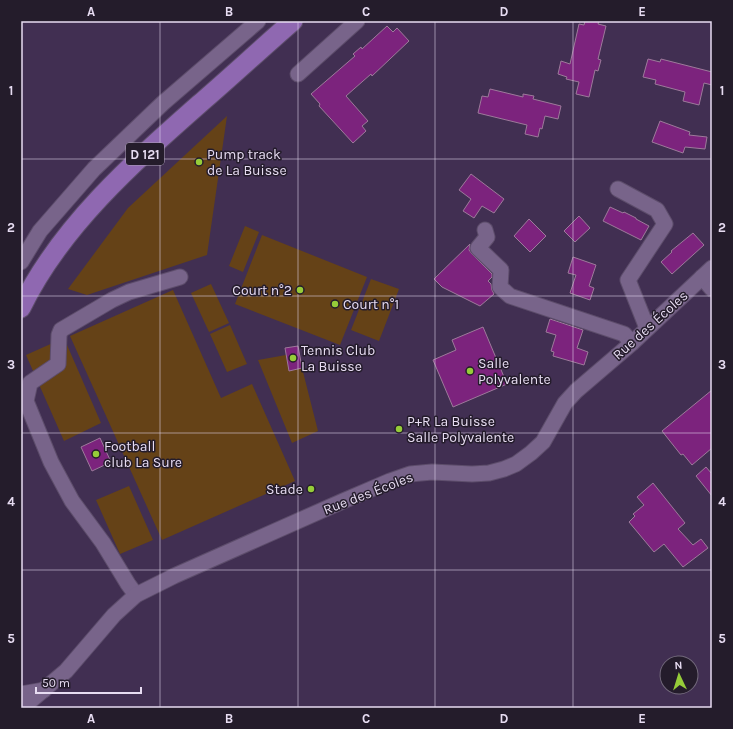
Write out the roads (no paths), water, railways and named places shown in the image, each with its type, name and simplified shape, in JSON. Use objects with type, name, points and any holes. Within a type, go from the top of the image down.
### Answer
[{"type":"main road","name":"D 121","points":[[21,308],[47,264],[76,225],[108,190],[164,135],[293,21]]},
{"type":"street","points":[[21,262],[40,231],[94,169],[163,104],[258,21]]},
{"type":"street","points":[[298,74],[357,21]]},
{"type":"street","points":[[618,189],[657,210],[665,224],[628,280],[647,328]]},
{"type":"street","points":[[485,230],[487,237],[478,248],[501,270],[500,287],[510,296],[624,334],[632,343]]},
{"type":"street","points":[[707,272],[712,289]]},
{"type":"street","name":"Rue des Écoles","points":[[22,708],[66,671],[114,616],[136,595],[174,576],[397,478],[410,474],[432,472],[472,474],[489,473],[516,464],[531,453],[542,442],[565,403],[576,391],[632,343],[707,272]]},
{"type":"street","points":[[136,595],[103,543],[72,501],[51,462],[26,401],[30,383],[58,364],[59,335],[61,330],[112,300],[129,292],[180,276]]},
{"type":"street","name":"Rue des Écoles","points":[[21,694],[45,689]]},
{"type":"place","name":"Pump track de La Buisse","points":[[199,162]]},
{"type":"place","name":"Court n°2","points":[[300,290]]},
{"type":"place","name":"Court n°1","points":[[335,304]]},
{"type":"place","name":"Tennis Club La Buisse","points":[[293,358]]},
{"type":"place","name":"Salle Polyvalente","points":[[470,371]]},
{"type":"place","name":"P+R La Buisse Salle Polyvalente","points":[[399,429]]},
{"type":"place","name":"Football club La Sure","points":[[96,454]]},
{"type":"place","name":"Stade","points":[[311,489]]}]
